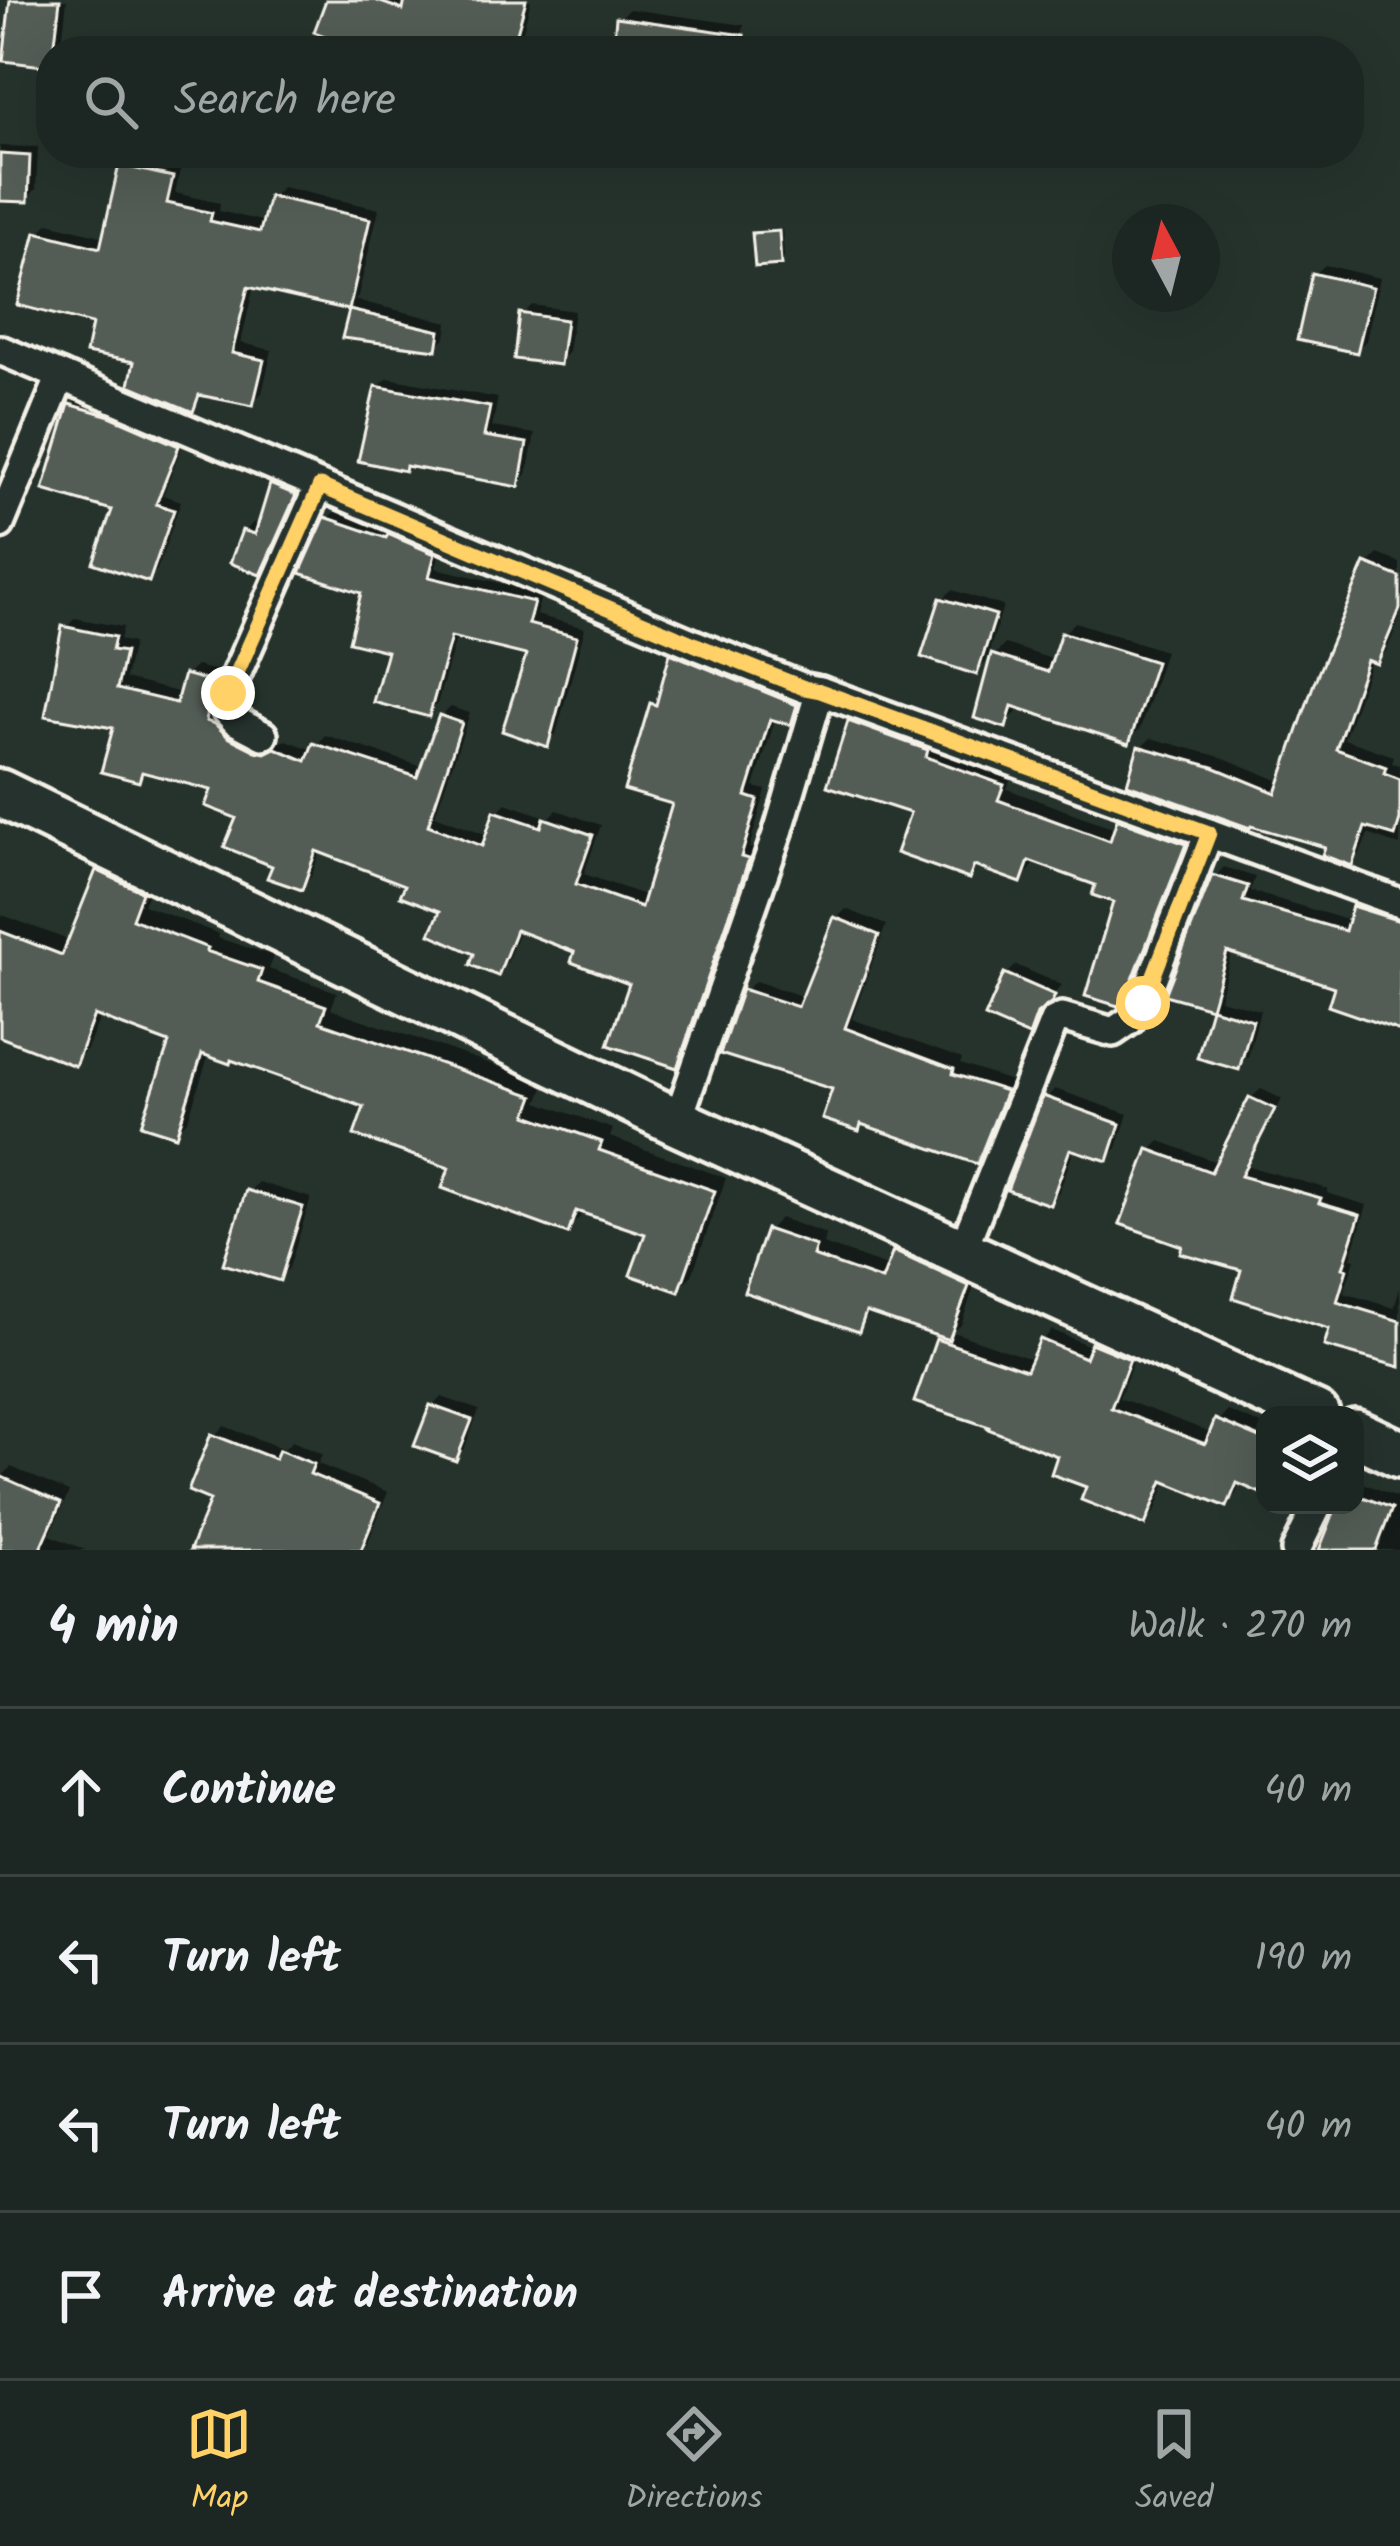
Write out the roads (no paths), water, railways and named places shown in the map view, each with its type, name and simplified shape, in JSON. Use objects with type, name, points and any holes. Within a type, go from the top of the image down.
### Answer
[{"type":"main road","points":[[0,793],[677,1122],[1297,1406]]},
{"type":"main road","points":[[1364,1437],[1400,1454]]},
{"type":"street","points":[[0,350],[804,688],[1400,903]]},
{"type":"street","points":[[0,524],[61,376]]},
{"type":"street","points":[[263,735],[227,711],[228,693],[320,486]]},
{"type":"street","points":[[677,1122],[820,691]]},
{"type":"street","points":[[962,1251],[1054,1021],[1062,1017],[1108,1032],[1129,1021],[1143,1003],[1209,833]]},
{"type":"street","points":[[1297,1550],[1314,1514]]}]
